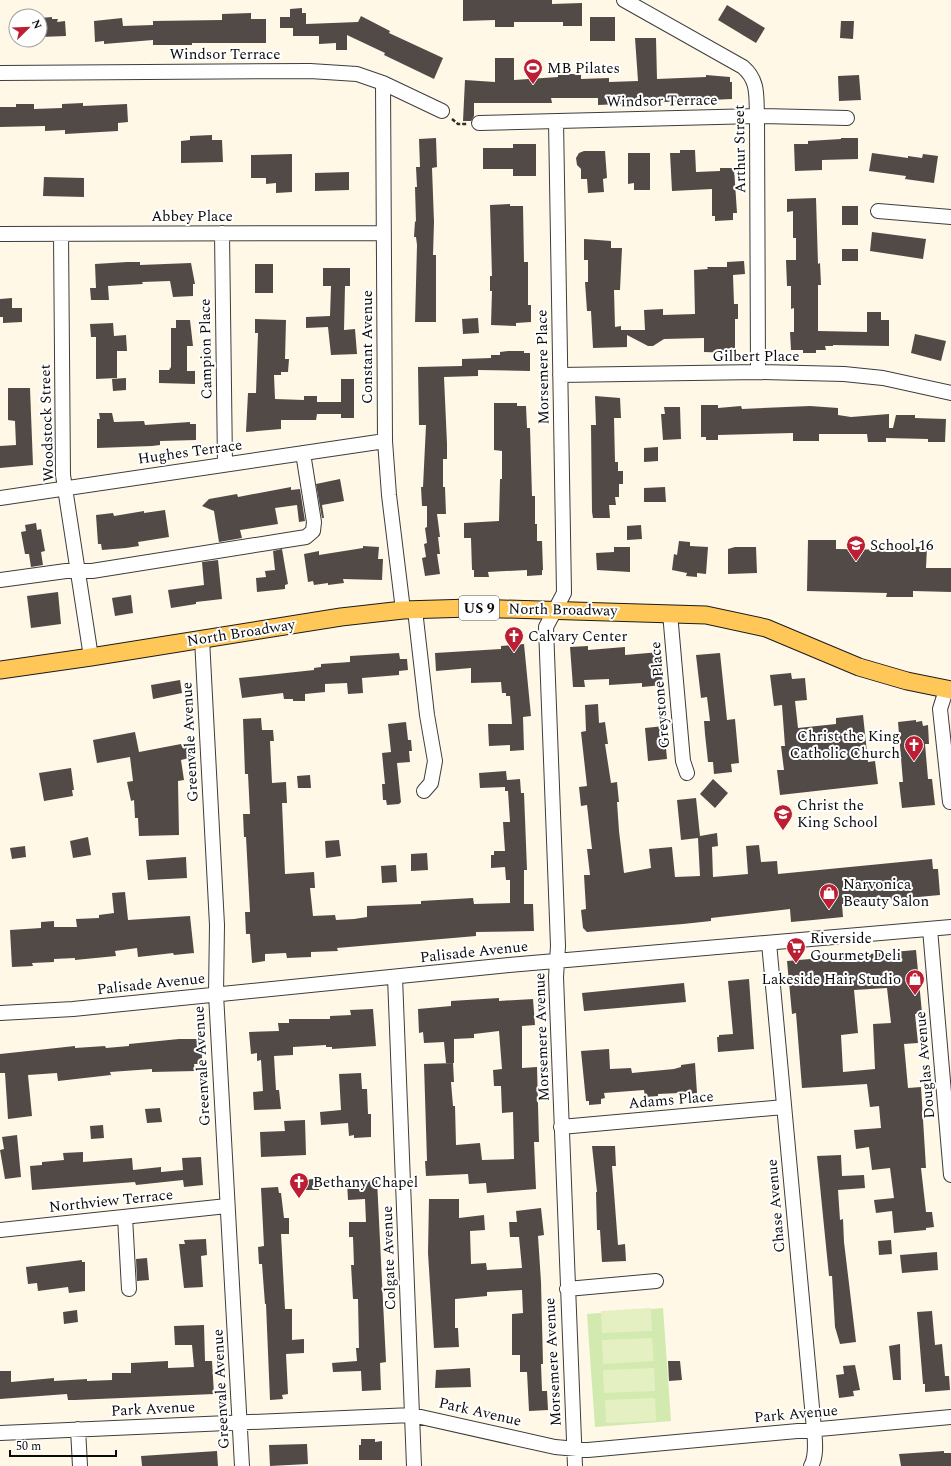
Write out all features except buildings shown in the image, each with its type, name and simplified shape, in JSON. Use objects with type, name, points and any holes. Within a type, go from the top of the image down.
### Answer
[{"type":"main road","name":"North Broadway","points":[[0,670],[92,657],[341,617],[409,610],[471,608],[706,615],[766,628],[859,667],[907,681],[948,690]]},
{"type":"street","name":"Arthur Street","points":[[624,0],[743,67],[751,74],[755,85],[757,116],[758,372]]},
{"type":"street","name":"Windsor Terrace","points":[[0,73],[310,71],[357,74],[383,83],[442,111]]},
{"type":"street","name":"Constant Avenue","points":[[383,83],[385,440],[389,495],[435,761],[431,782],[424,791]]},
{"type":"street","name":"Windsor Terrace","points":[[479,123],[757,116],[847,118]]},
{"type":"street","name":"Morsemere Place","points":[[555,610],[564,593],[556,121]]},
{"type":"street","points":[[878,211],[951,217]]},
{"type":"street","name":"Campion Place","points":[[222,233],[225,464]]},
{"type":"street","name":"Abbey Place","points":[[0,234],[384,233]]},
{"type":"street","name":"Woodstock Street","points":[[61,234],[63,475],[92,657]]},
{"type":"street","name":"Gilbert Place","points":[[560,375],[758,372],[844,374],[876,377],[951,392]]},
{"type":"street","name":"Hughes Terrace","points":[[0,498],[385,440]]},
{"type":"street","points":[[0,580],[79,571],[92,571],[306,537],[313,531],[314,522],[303,453]]},
{"type":"street","name":"Morsemere Avenue","points":[[555,610],[546,628],[558,946],[556,977],[561,1127],[575,1466]]},
{"type":"street","name":"Greystone Place","points":[[670,613],[683,761],[687,773]]},
{"type":"street","name":"Greenvale Avenue","points":[[202,639],[217,925],[216,994],[242,1466]]},
{"type":"street","points":[[948,690],[940,708],[950,802]]},
{"type":"street","name":"Palisade Avenue","points":[[0,1014],[73,1009],[557,961],[951,926]]},
{"type":"street","name":"Douglas Avenue","points":[[930,929],[951,1175]]},
{"type":"street","name":"Chase Avenue","points":[[769,943],[814,1429],[815,1446],[813,1463],[811,1466]]},
{"type":"street","name":"Colgate Avenue","points":[[395,977],[414,1466]]},
{"type":"street","name":"Adams Place","points":[[561,1127],[784,1106]]},
{"type":"street","name":"Northview Terrace","points":[[0,1230],[227,1206]]},
{"type":"street","points":[[125,1217],[128,1289]]},
{"type":"street","points":[[567,1289],[656,1281]]},
{"type":"street","name":"Park Avenue","points":[[0,1433],[412,1415],[555,1448],[588,1450],[951,1417]]},
{"type":"street","points":[[78,1429],[80,1466]]},
{"type":"path","points":[[442,111],[458,124],[479,123]]},
{"type":"green space","points":[[651,1308],[652,1331],[602,1333],[601,1311]]},
{"type":"green space","points":[[663,1308],[671,1421],[595,1427],[587,1314]]},
{"type":"green space","points":[[652,1338],[654,1361],[603,1364],[602,1340]]},
{"type":"green space","points":[[654,1368],[655,1391],[604,1393],[603,1370]]},
{"type":"green space","points":[[655,1398],[656,1421],[606,1423],[605,1400]]},
{"type":"place","name":"MB Pilates","points":[[533,85]]},
{"type":"place","name":"School 16","points":[[856,562]]},
{"type":"place","name":"Calvary Center","points":[[514,653]]},
{"type":"place","name":"Christ the King Catholic Church","points":[[914,762]]},
{"type":"place","name":"Christ the King School","points":[[783,831]]},
{"type":"place","name":"Narvonica Beauty Salon","points":[[829,910]]},
{"type":"place","name":"Riverside Gourmet Deli","points":[[796,964]]},
{"type":"place","name":"Lakeside Hair Studio","points":[[915,996]]},
{"type":"place","name":"Bethany Chapel","points":[[299,1199]]}]
